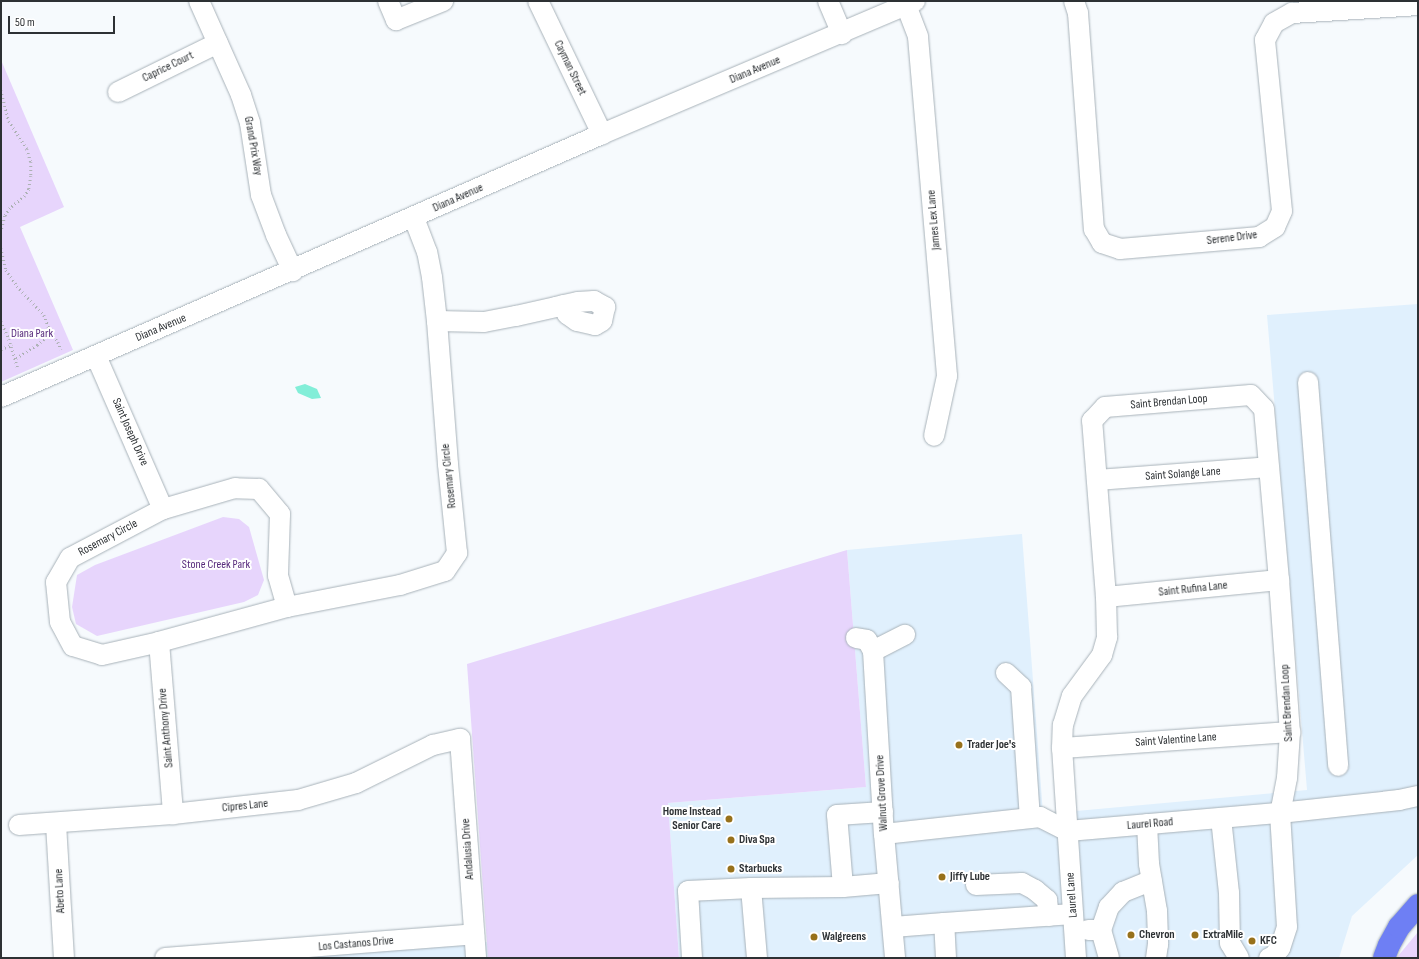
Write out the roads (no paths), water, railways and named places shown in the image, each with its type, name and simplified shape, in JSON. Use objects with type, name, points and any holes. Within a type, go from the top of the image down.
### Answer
[{"type":"highway","points":[[1384,958],[1388,945],[1399,927],[1418,905]]},
{"type":"street","name":"Grand Prix Way","points":[[199,1],[241,95],[250,123],[261,195],[276,235],[293,271]]},
{"type":"street","points":[[388,1],[396,20],[443,1]]},
{"type":"street","name":"Cayman Street","points":[[538,1],[602,134]]},
{"type":"street","points":[[828,1],[842,34]]},
{"type":"street","name":"Serene Drive","points":[[1074,1],[1078,13],[1094,229],[1102,243],[1120,249],[1259,237],[1275,227],[1282,211],[1265,40],[1274,23],[1292,13],[1418,5]]},
{"type":"street","name":"Diana Avenue","points":[[1,398],[414,218],[602,134],[842,34],[911,3]]},
{"type":"street","name":"James Lex Lane","points":[[911,3],[918,37],[935,226],[946,376],[934,436]]},
{"type":"street","name":"Caprice Court","points":[[118,92],[218,43]]},
{"type":"street","name":"Rosemary Circle","points":[[287,607],[278,575],[280,514],[259,490],[235,488],[163,509],[70,558],[56,582],[60,622],[73,646],[102,654],[159,642],[287,607],[400,585],[445,571],[457,553],[448,464],[437,321],[432,277],[427,252],[414,218]]},
{"type":"street","points":[[437,321],[484,322],[564,305]]},
{"type":"street","name":"Saint Joseph Drive","points":[[96,356],[163,509]]},
{"type":"street","points":[[1308,382],[1338,766]]},
{"type":"street","name":"Saint Brendan Loop","points":[[1068,831],[1062,748],[1063,726],[1072,696],[1102,655],[1107,637],[1106,598],[1092,420],[1105,407],[1251,395],[1264,409],[1280,580],[1290,732],[1287,778],[1280,813],[1287,927],[1280,948],[1272,957],[1269,958]]},
{"type":"street","name":"Saint Solange Lane","points":[[1097,480],[1269,467]]},
{"type":"street","name":"Saint Rufina Lane","points":[[1106,598],[1280,580]]},
{"type":"street","points":[[856,638],[867,640],[873,651],[905,635]]},
{"type":"street","name":"Saint Anthony Drive","points":[[159,642],[173,814]]},
{"type":"street","name":"Walnut Grove Drive","points":[[873,651],[884,834],[895,958]]},
{"type":"street","points":[[1006,673],[1021,687],[1030,818]]},
{"type":"street","name":"Saint Valentine Lane","points":[[1062,748],[1290,732]]},
{"type":"street","name":"Cipres Lane","points":[[19,825],[56,824],[173,814],[298,800],[356,783],[433,745],[460,739]]},
{"type":"street","name":"Andalusia Drive","points":[[460,739],[476,958]]},
{"type":"street","name":"Laurel Road","points":[[1068,831],[1280,813],[1398,800],[1418,796]]},
{"type":"street","points":[[843,887],[837,815],[883,812]]},
{"type":"street","points":[[884,834],[1040,817],[1068,831]]},
{"type":"street","points":[[1221,818],[1229,893],[1230,942],[1239,958]]},
{"type":"street","name":"Abeto Lane","points":[[56,824],[64,958]]},
{"type":"street","points":[[1147,824],[1152,880],[1157,911],[1158,944],[1156,958]]},
{"type":"street","name":"Laurel Lane","points":[[1068,831],[1076,958]]},
{"type":"street","points":[[1109,958],[1101,930],[1109,907],[1122,892],[1152,880]]},
{"type":"street","points":[[976,885],[1022,882],[1047,900],[1049,916]]},
{"type":"street","points":[[692,958],[688,891],[751,888],[843,887],[889,883]]},
{"type":"street","points":[[751,888],[757,958]]},
{"type":"street","points":[[892,927],[1049,916],[1101,930]]},
{"type":"street","points":[[944,923],[946,958]]},
{"type":"street","name":"Los Castanos Drive","points":[[165,958],[474,934]]},
{"type":"place","name":"Trader Joe's","points":[[959,745]]},
{"type":"place","name":"Home Instead Senior Care","points":[[729,819]]},
{"type":"place","name":"Diva Spa","points":[[731,840]]},
{"type":"place","name":"Starbucks","points":[[731,869]]},
{"type":"place","name":"Jiffy Lube","points":[[942,877]]},
{"type":"place","name":"Chevron","points":[[1131,935]]},
{"type":"place","name":"ExtraMile","points":[[1195,935]]},
{"type":"place","name":"Walgreens","points":[[814,937]]},
{"type":"place","name":"KFC","points":[[1252,941]]},
{"type":"park label","name":"Diana Park","points":[[32,334]]},
{"type":"park label","name":"Stone Creek Park","points":[[216,565]]}]
